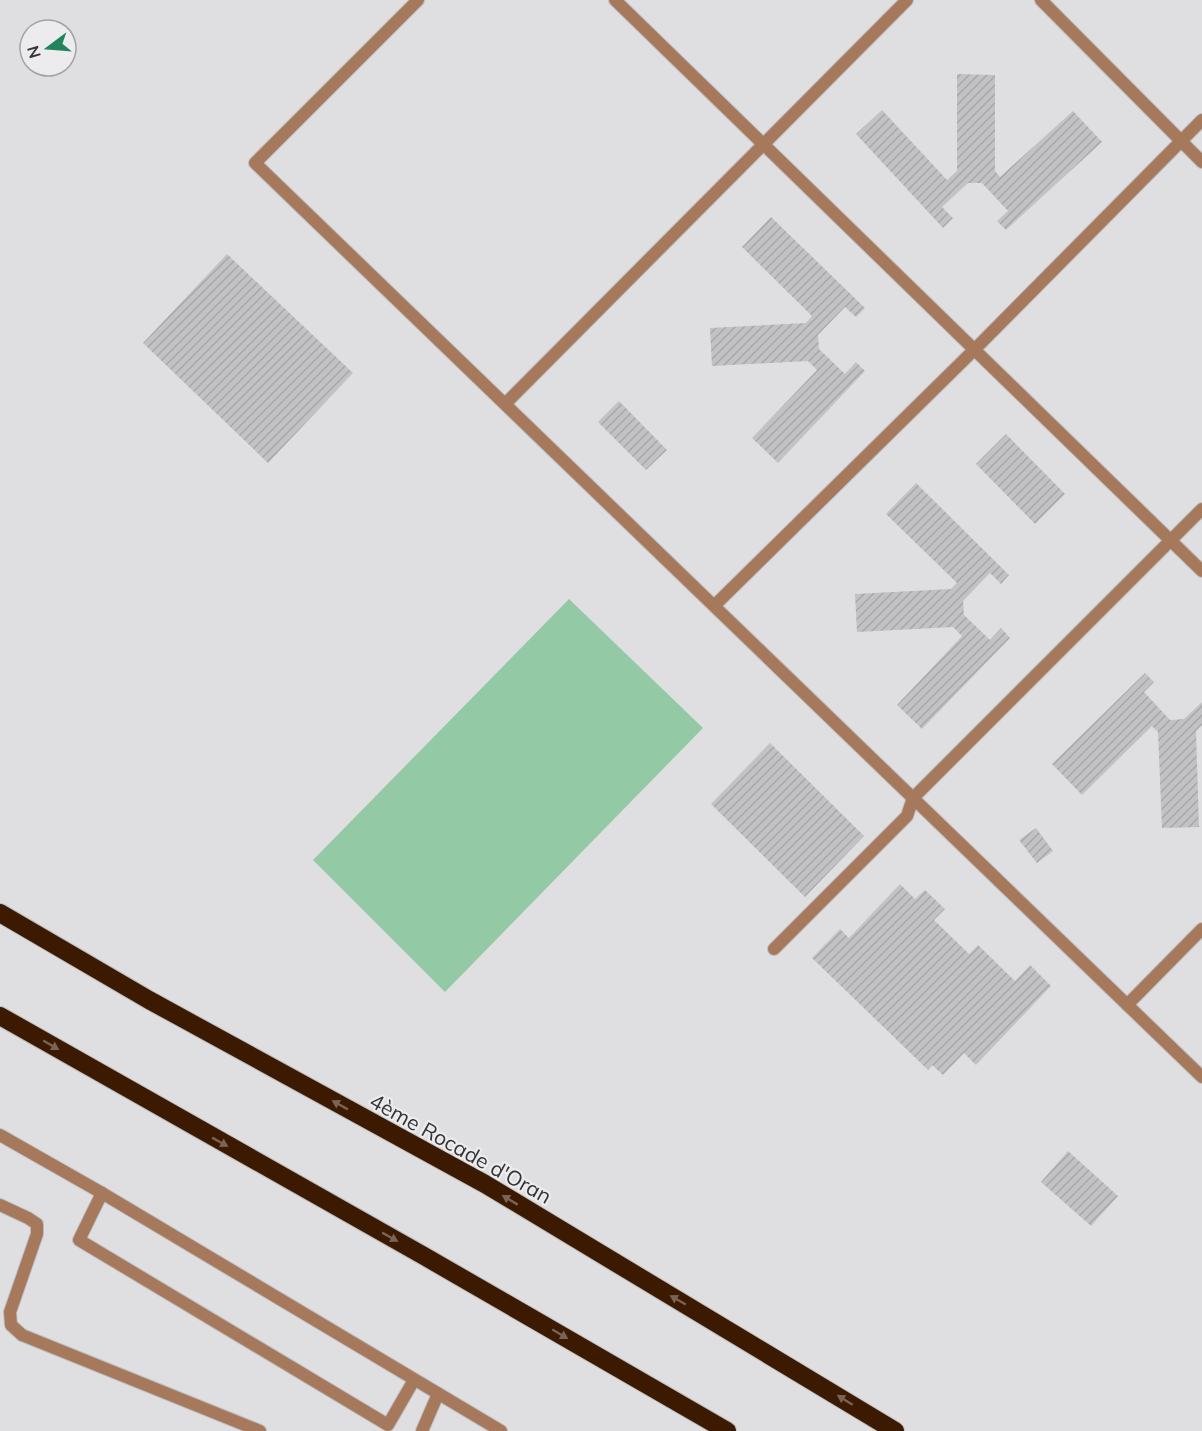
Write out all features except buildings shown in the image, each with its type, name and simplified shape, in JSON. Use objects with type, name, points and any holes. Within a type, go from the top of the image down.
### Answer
[{"type":"highway","name":"4ème Rocade d'Oran","points":[[0,913],[149,1000],[485,1184],[895,1431]]},
{"type":"highway","points":[[0,1016],[727,1431]]},
{"type":"street","points":[[418,0],[255,163],[1202,1077]]},
{"type":"street","points":[[615,0],[1202,571]]},
{"type":"street","points":[[505,404],[907,0]]},
{"type":"street","points":[[1041,0],[1202,162]]},
{"type":"street","points":[[714,606],[974,350],[1202,120]]},
{"type":"street","points":[[774,949],[907,816],[913,798],[1202,508]]},
{"type":"street","points":[[1127,1005],[1202,929]]},
{"type":"street","points":[[0,1135],[102,1193],[501,1431]]},
{"type":"street","points":[[102,1193],[79,1240],[388,1425],[414,1380]]},
{"type":"street","points":[[0,1205],[37,1224],[37,1234],[10,1312],[11,1325],[22,1335],[260,1431]]},
{"type":"street","points":[[422,1431],[438,1395]]},
{"type":"green space","points":[[569,599],[703,728],[445,992],[313,860]]}]
